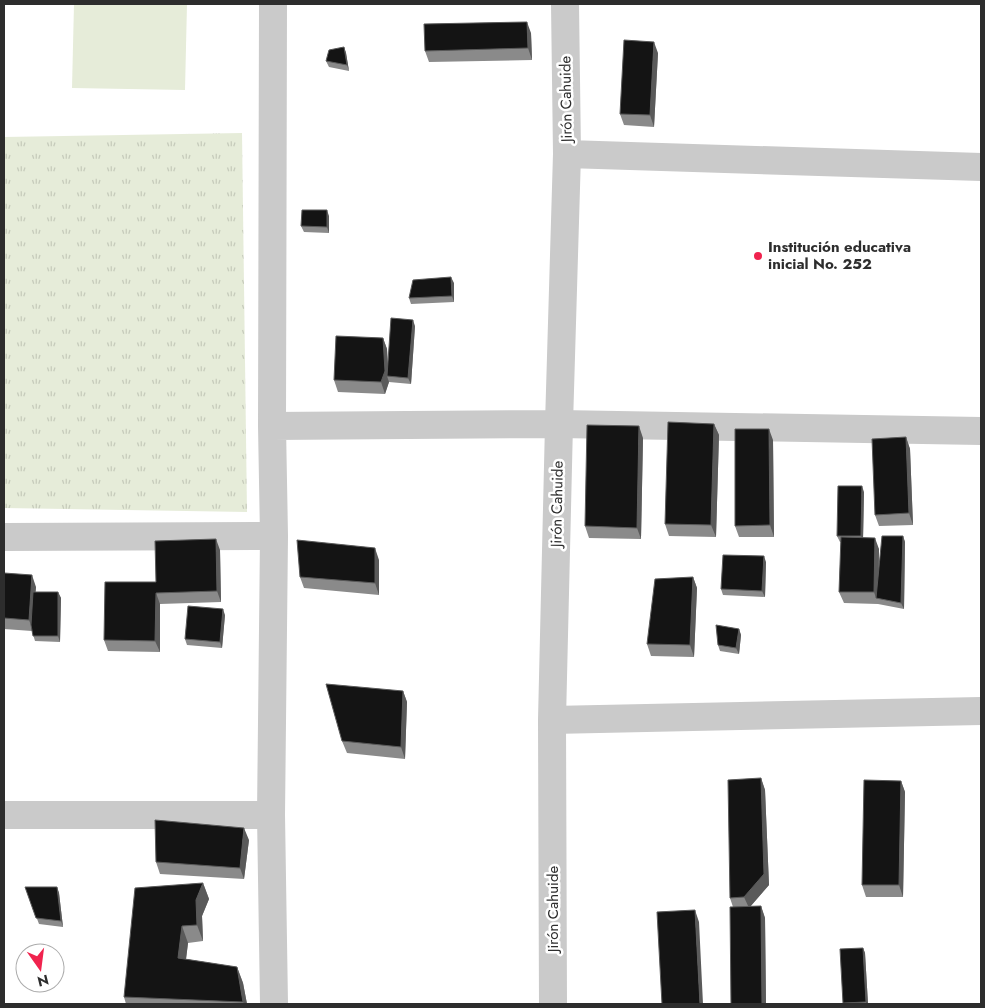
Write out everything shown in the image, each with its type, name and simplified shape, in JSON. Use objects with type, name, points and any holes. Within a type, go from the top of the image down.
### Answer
[{"type":"street","points":[[272,4],[272,426],[274,536],[272,815],[274,1004]]},
{"type":"street","name":"Jirón Cahuide","points":[[553,1004],[552,720],[568,154],[565,4]]},
{"type":"street","points":[[568,154],[981,167]]},
{"type":"street","points":[[272,426],[559,424],[981,431]]},
{"type":"street","points":[[4,537],[274,536]]},
{"type":"street","points":[[552,720],[981,711]]},
{"type":"street","points":[[4,816],[272,815]]},
{"type":"green space","points":[[74,4],[187,4],[185,90],[72,88]]},
{"type":"green space","points":[[242,133],[247,512],[4,508],[4,137]]},
{"type":"building","points":[[527,22],[528,48],[425,51],[424,24]]},
{"type":"building","points":[[624,40],[654,42],[650,115],[620,114]]},
{"type":"building","points":[[344,47],[347,65],[326,61],[329,50]]},
{"type":"building","points":[[302,210],[327,210],[327,227],[301,226]]},
{"type":"building","points":[[451,277],[452,296],[409,298],[413,280]]},
{"type":"building","points":[[391,318],[413,320],[408,378],[387,376]]},
{"type":"building","points":[[336,336],[383,338],[385,371],[381,382],[334,380]]},
{"type":"building","points":[[668,422],[714,424],[711,525],[665,524]]},
{"type":"building","points":[[587,425],[639,426],[637,528],[585,526]]},
{"type":"building","points":[[735,429],[769,429],[770,525],[735,526]]},
{"type":"building","points":[[906,437],[909,513],[875,515],[872,439]]},
{"type":"building","points":[[838,486],[862,486],[861,536],[837,536]]},
{"type":"building","points":[[882,536],[903,536],[901,603],[876,598]]},
{"type":"building","points":[[841,537],[875,538],[874,592],[839,592]]},
{"type":"building","points":[[216,539],[217,591],[156,593],[155,641],[104,640],[105,582],[156,582],[155,541]]},
{"type":"building","points":[[297,540],[375,548],[375,583],[300,577]]},
{"type":"building","points":[[723,555],[764,556],[762,591],[721,589]]},
{"type":"building","points":[[4,573],[32,575],[29,620],[4,618]]},
{"type":"building","points":[[693,577],[690,645],[647,644],[655,579]]},
{"type":"building","points":[[33,592],[58,592],[58,636],[33,636],[31,625]]},
{"type":"building","points":[[188,606],[223,609],[220,642],[185,639]]},
{"type":"building","points":[[716,625],[739,629],[736,648],[718,645]]},
{"type":"building","points":[[326,684],[403,691],[401,747],[342,741]]},
{"type":"building","points":[[761,778],[764,874],[744,897],[730,898],[728,780]]},
{"type":"building","points":[[864,780],[901,781],[899,885],[862,885]]},
{"type":"building","points":[[155,820],[244,828],[240,868],[156,862]]},
{"type":"building","points":[[203,883],[196,900],[197,925],[182,926],[178,958],[237,967],[243,1002],[124,997],[135,888]]},
{"type":"building","points":[[25,887],[57,887],[61,921],[36,918]]},
{"type":"building","points":[[761,906],[762,1004],[731,1004],[730,907]]},
{"type":"building","points":[[695,910],[700,1004],[662,1004],[657,912]]},
{"type":"building","points":[[863,948],[866,1002],[843,1003],[840,949]]},
{"type":"place","name":"Institución educativa inicial No. 252","points":[[758,256]]}]
